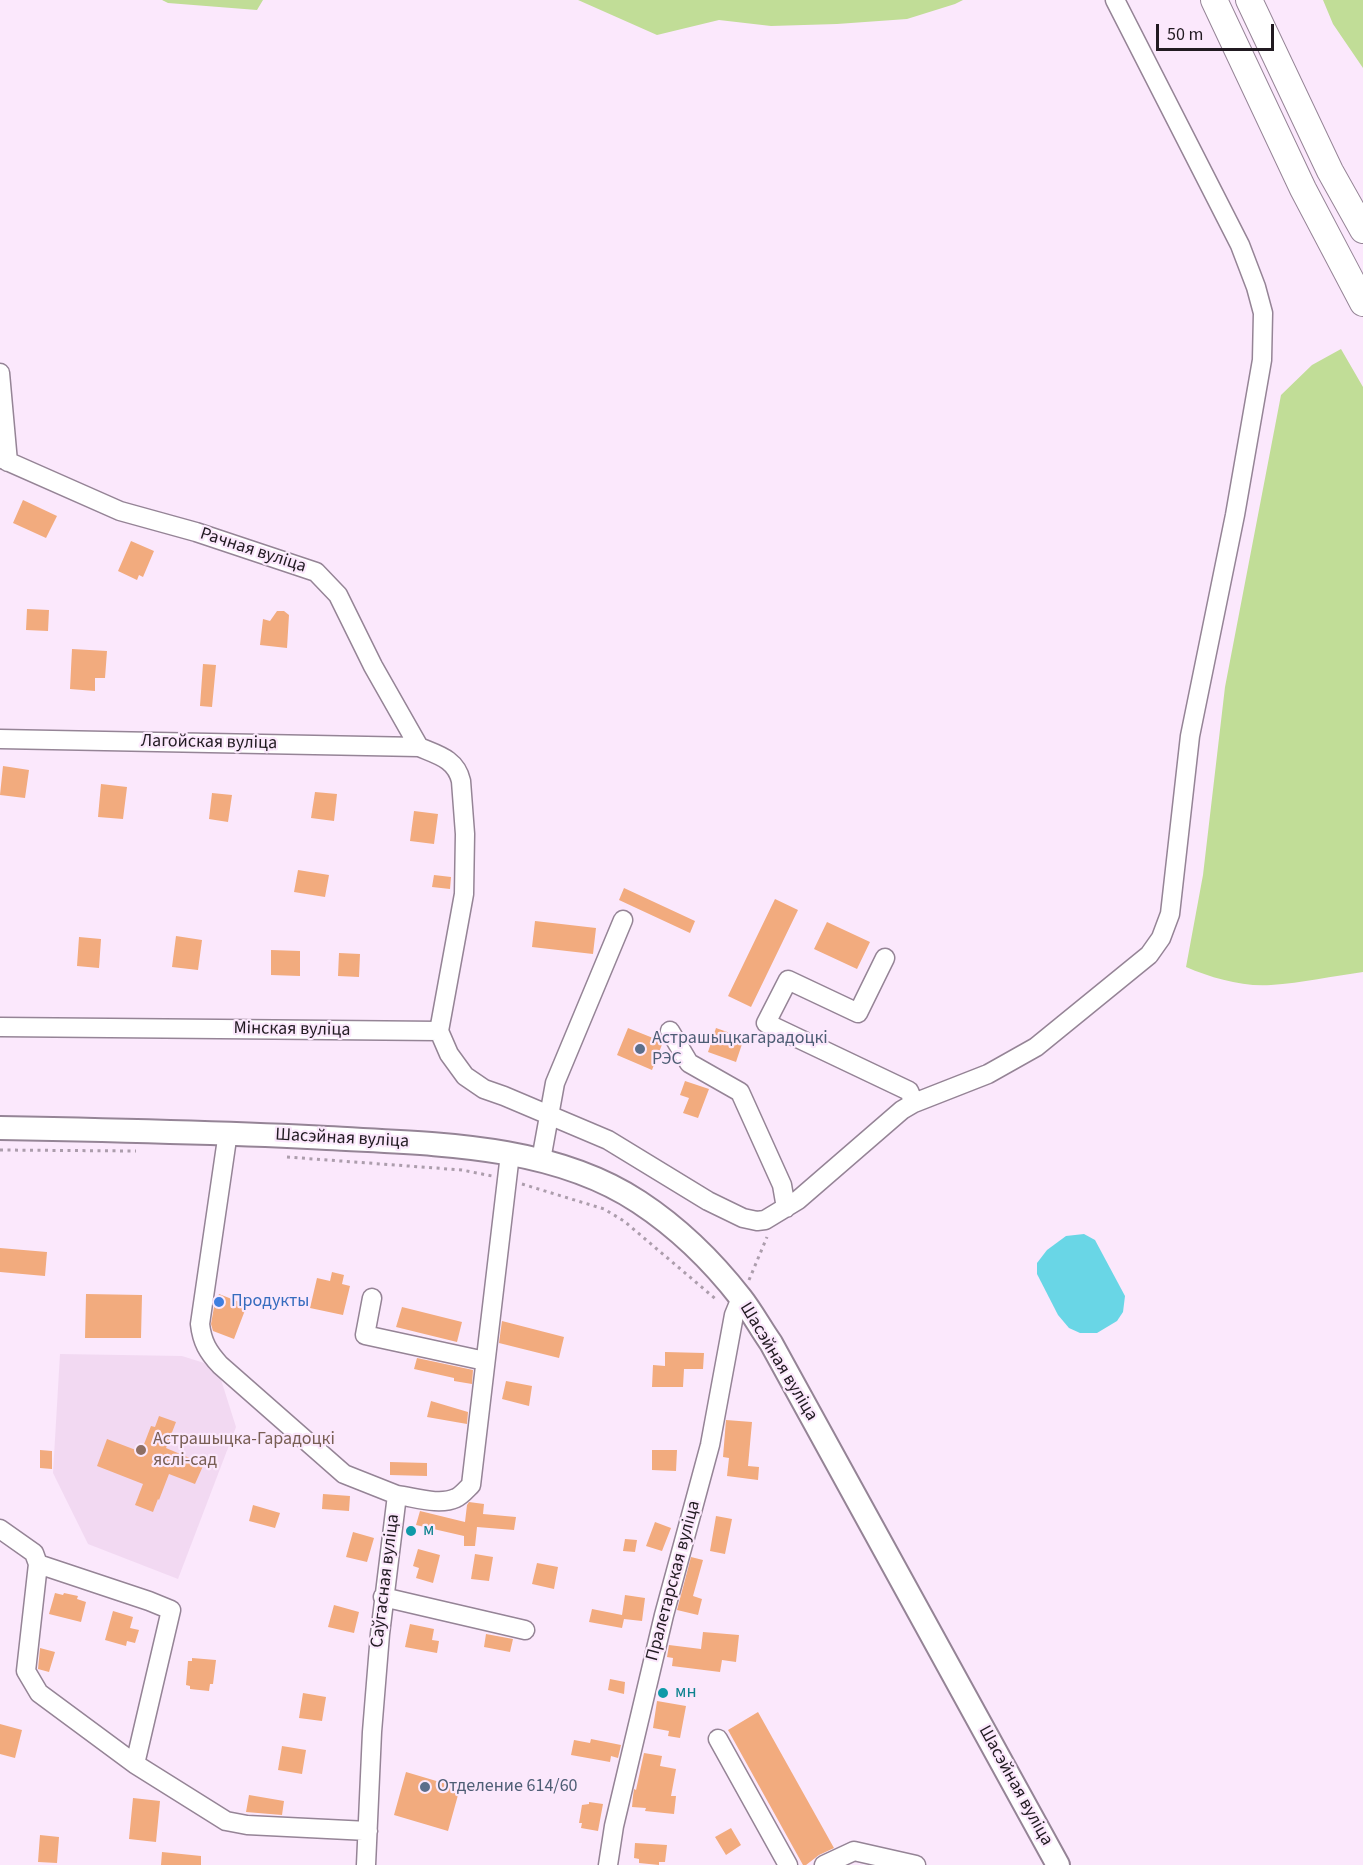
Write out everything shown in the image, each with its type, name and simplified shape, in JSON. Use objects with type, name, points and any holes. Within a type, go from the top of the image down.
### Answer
[{"type":"highway","points":[[1214,0],[1303,189],[1363,303]]},
{"type":"highway","points":[[1249,0],[1330,171],[1363,230]]},
{"type":"main road","name":"Шасэйная вуліца","points":[[0,1128],[228,1132],[468,1148],[541,1160],[585,1174],[638,1202],[688,1240],[737,1307],[771,1343],[1058,1865]]},
{"type":"street","points":[[419,747],[450,760],[459,773],[464,809],[464,894],[439,1031],[449,1054],[465,1076],[484,1089],[608,1140],[730,1213],[757,1221],[765,1220],[780,1211],[818,1184],[891,1117],[914,1103],[988,1074],[1036,1047],[1149,955],[1161,938],[1170,914],[1190,736],[1237,504],[1262,360],[1263,312],[1240,245],[1115,0]]},
{"type":"street","points":[[0,373],[4,460]]},
{"type":"street","name":"Рачная вуліца","points":[[4,460],[120,511],[196,532],[316,572],[338,595],[419,747]]},
{"type":"street","name":"Лагойская вуліца","points":[[0,740],[419,747]]},
{"type":"street","points":[[541,1160],[555,1083],[623,920]]},
{"type":"street","points":[[885,958],[858,1014],[788,980],[766,1023],[909,1091],[914,1103]]},
{"type":"street","name":"Мінская вуліца","points":[[0,1027],[439,1031]]},
{"type":"street","points":[[670,1031],[689,1063],[740,1092],[782,1185],[780,1211]]},
{"type":"street","points":[[228,1132],[200,1324],[202,1338],[208,1352],[331,1465],[358,1481],[396,1495]]},
{"type":"street","name":"Саўгасная вуліца","points":[[366,1865],[372,1732],[383,1598],[396,1495],[436,1501],[449,1500],[458,1498],[471,1485],[510,1154]]},
{"type":"street","points":[[372,1298],[365,1335],[485,1360]]},
{"type":"street","name":"Пралетарская вуліца","points":[[608,1865],[614,1826],[664,1616],[710,1445],[737,1307]]},
{"type":"street","points":[[0,1529],[34,1553],[38,1564],[26,1671],[39,1693],[135,1764],[218,1816],[236,1824],[368,1832]]},
{"type":"street","points":[[38,1564],[171,1610],[135,1764]]},
{"type":"street","points":[[383,1598],[525,1630]]},
{"type":"street","points":[[718,1739],[789,1865]]},
{"type":"street","points":[[824,1865],[854,1851],[916,1865]]},
{"type":"path","points":[[0,1150],[143,1151]]},
{"type":"path","points":[[285,1156],[462,1170],[507,1179],[604,1209],[624,1221],[737,1307],[780,1211]]},
{"type":"shaded area","name":"Астрашыцка-Гарадоцкі яслі-сад","points":[[60,1354],[182,1356],[217,1367],[236,1427],[178,1579],[88,1544],[53,1473]]},
{"type":"green space","points":[[162,0],[263,0],[257,10],[168,3]]},
{"type":"green space","points":[[578,0],[963,0],[907,19],[771,26],[719,20],[657,35]]},
{"type":"green space","points":[[1323,0],[1363,0],[1363,68],[1333,24]]},
{"type":"green space","points":[[1341,349],[1363,387],[1363,972],[1283,984],[1238,983],[1186,967],[1203,875],[1225,687],[1281,395],[1312,365]]},
{"type":"water","points":[[1084,1234],[1095,1240],[1125,1296],[1123,1312],[1117,1321],[1097,1333],[1080,1333],[1069,1328],[1058,1315],[1037,1274],[1037,1263],[1047,1250],[1066,1236]]},
{"type":"building","points":[[23,500],[57,516],[46,538],[13,523]]},
{"type":"building","points":[[131,541],[154,551],[143,577],[139,575],[137,580],[118,571]]},
{"type":"building","points":[[27,609],[49,610],[48,631],[26,630]]},
{"type":"building","points":[[277,611],[284,611],[289,615],[287,648],[260,645],[263,619],[270,621]]},
{"type":"building","points":[[72,649],[107,651],[105,678],[95,678],[95,691],[70,689]]},
{"type":"building","points":[[203,664],[216,665],[212,707],[200,706]]},
{"type":"building","points":[[3,766],[29,770],[25,798],[0,795]]},
{"type":"building","points":[[101,784],[127,787],[123,819],[98,817]]},
{"type":"building","points":[[315,792],[337,794],[334,821],[311,818]]},
{"type":"building","points":[[212,793],[232,795],[228,822],[209,819]]},
{"type":"building","points":[[414,811],[438,814],[434,844],[410,841]]},
{"type":"building","points":[[298,870],[329,875],[325,897],[294,892]]},
{"type":"building","points":[[434,875],[451,877],[450,889],[432,887]]},
{"type":"building","points":[[624,888],[695,921],[690,933],[619,900]]},
{"type":"building","points":[[775,899],[798,910],[751,1007],[728,996]]},
{"type":"building","points":[[535,921],[596,928],[593,954],[532,947]]},
{"type":"building","points":[[827,922],[870,942],[857,969],[814,949]]},
{"type":"building","points":[[176,936],[202,940],[198,970],[172,967]]},
{"type":"building","points":[[79,937],[101,939],[99,968],[77,966]]},
{"type":"building","points":[[271,950],[300,951],[300,976],[271,975]]},
{"type":"building","points":[[339,953],[360,954],[359,977],[338,976]]},
{"type":"building","name":"Астрашыцкагарадоцкі РЭС","points":[[628,1028],[663,1042],[652,1070],[617,1055]]},
{"type":"building","points":[[716,1028],[744,1038],[736,1062],[708,1052]]},
{"type":"building","points":[[685,1081],[709,1089],[698,1118],[683,1113],[689,1098],[680,1095]]},
{"type":"building","points":[[0,1248],[47,1252],[45,1276],[0,1272]]},
{"type":"building","points":[[332,1272],[344,1275],[342,1284],[350,1286],[343,1315],[310,1308],[317,1278],[330,1281]]},
{"type":"building","points":[[86,1294],[142,1295],[141,1338],[85,1338]]},
{"type":"building","points":[[219,1294],[247,1305],[234,1339],[213,1331],[211,1324]]},
{"type":"building","points":[[402,1307],[462,1322],[457,1342],[396,1327]]},
{"type":"building","points":[[502,1321],[564,1337],[559,1358],[499,1343]]},
{"type":"building","points":[[665,1352],[704,1353],[703,1369],[684,1369],[683,1387],[652,1387],[653,1365],[665,1366]]},
{"type":"building","points":[[417,1358],[473,1370],[472,1384],[414,1369]]},
{"type":"building","points":[[506,1381],[532,1386],[529,1406],[502,1399]]},
{"type":"building","points":[[431,1401],[468,1412],[467,1424],[427,1417]]},
{"type":"building","points":[[159,1416],[176,1422],[166,1448],[203,1466],[195,1484],[169,1474],[153,1512],[135,1505],[143,1484],[97,1466],[107,1439],[141,1452],[151,1426],[155,1427]]},
{"type":"building","points":[[726,1420],[752,1422],[748,1466],[759,1467],[758,1480],[727,1476],[729,1458],[723,1457]]},
{"type":"building","points":[[40,1450],[52,1451],[52,1469],[40,1468]]},
{"type":"building","points":[[652,1450],[677,1450],[676,1471],[652,1470]]},
{"type":"building","points":[[390,1462],[427,1463],[427,1476],[390,1475]]},
{"type":"building","points":[[323,1494],[350,1496],[349,1511],[322,1509]]},
{"type":"building","points":[[469,1502],[484,1504],[483,1514],[516,1517],[514,1530],[477,1527],[475,1546],[464,1546],[464,1536],[416,1525],[420,1511],[465,1522]]},
{"type":"building","points":[[253,1505],[280,1513],[275,1528],[249,1521]]},
{"type":"building","points":[[716,1516],[732,1519],[725,1554],[710,1551]]},
{"type":"building","points":[[655,1522],[671,1528],[662,1551],[646,1546]]},
{"type":"building","points":[[353,1532],[374,1538],[367,1562],[346,1557]]},
{"type":"building","points":[[625,1539],[637,1540],[635,1552],[623,1551]]},
{"type":"building","points":[[418,1549],[440,1555],[433,1583],[416,1578],[419,1568],[413,1566]]},
{"type":"building","points":[[475,1554],[493,1557],[489,1581],[471,1579]]},
{"type":"building","points":[[691,1557],[703,1560],[693,1596],[702,1599],[698,1615],[677,1610]]},
{"type":"building","points":[[537,1563],[558,1567],[554,1589],[532,1584]]},
{"type":"building","points":[[55,1593],[78,1596],[77,1599],[86,1602],[81,1622],[49,1614]]},
{"type":"building","points":[[625,1595],[645,1598],[642,1621],[624,1619],[622,1628],[589,1622],[592,1609],[622,1615]]},
{"type":"building","points":[[334,1605],[359,1612],[354,1633],[328,1627]]},
{"type":"building","points":[[113,1611],[133,1617],[130,1628],[139,1630],[135,1643],[127,1641],[126,1646],[105,1640]]},
{"type":"building","points":[[410,1624],[434,1629],[432,1640],[439,1641],[437,1653],[405,1647]]},
{"type":"building","points":[[703,1632],[739,1635],[736,1662],[722,1660],[720,1672],[672,1666],[673,1658],[667,1657],[669,1645],[701,1649]]},
{"type":"building","points":[[486,1634],[513,1639],[510,1652],[484,1647]]},
{"type":"building","points":[[40,1648],[55,1652],[49,1672],[38,1669]]},
{"type":"building","points":[[192,1658],[216,1660],[213,1684],[210,1684],[209,1691],[190,1689],[190,1686],[186,1685],[188,1661],[192,1661]]},
{"type":"building","points":[[610,1679],[625,1682],[624,1694],[608,1690]]},
{"type":"building","points":[[303,1693],[326,1697],[322,1721],[299,1718]]},
{"type":"building","points":[[657,1701],[686,1706],[680,1738],[668,1736],[669,1731],[653,1728]]},
{"type":"building","points":[[758,1712],[834,1848],[819,1855],[806,1865],[803,1865],[728,1730]]},
{"type":"building","points":[[0,1724],[22,1730],[15,1758],[0,1754]]},
{"type":"building","points":[[591,1739],[621,1745],[618,1758],[611,1756],[610,1762],[571,1755],[574,1740],[590,1743]]},
{"type":"building","points":[[282,1746],[306,1750],[302,1774],[278,1770]]},
{"type":"building","points":[[644,1753],[662,1756],[660,1766],[676,1769],[671,1796],[676,1796],[674,1814],[645,1811],[646,1808],[632,1807],[634,1789],[636,1790]]},
{"type":"building","points":[[406,1772],[460,1788],[448,1831],[394,1815]]},
{"type":"building","points":[[249,1795],[284,1801],[282,1815],[246,1812]]},
{"type":"building","points":[[133,1798],[160,1801],[156,1842],[129,1839]]},
{"type":"building","points":[[589,1802],[603,1804],[598,1831],[581,1828],[582,1823],[579,1823],[582,1805],[589,1804]]},
{"type":"building","points":[[731,1828],[741,1845],[726,1855],[715,1837]]},
{"type":"building","points":[[40,1835],[59,1837],[57,1863],[38,1862]]},
{"type":"building","points":[[635,1843],[667,1845],[665,1862],[659,1862],[659,1865],[639,1863],[639,1859],[634,1858]]},
{"type":"building","points":[[162,1852],[201,1856],[201,1865],[161,1865]]},
{"type":"place","name":"Астрашыцкагарадоцкі РЭС","points":[[640,1049]]},
{"type":"place","name":"Продукты","points":[[219,1302]]},
{"type":"place","name":"Астрашыцка-Гарадоцкі яслі-сад","points":[[141,1450]]},
{"type":"place","name":"м","points":[[411,1531]]},
{"type":"place","name":"мн","points":[[663,1693]]},
{"type":"place","name":"Отделение 614/60","points":[[425,1787]]}]
